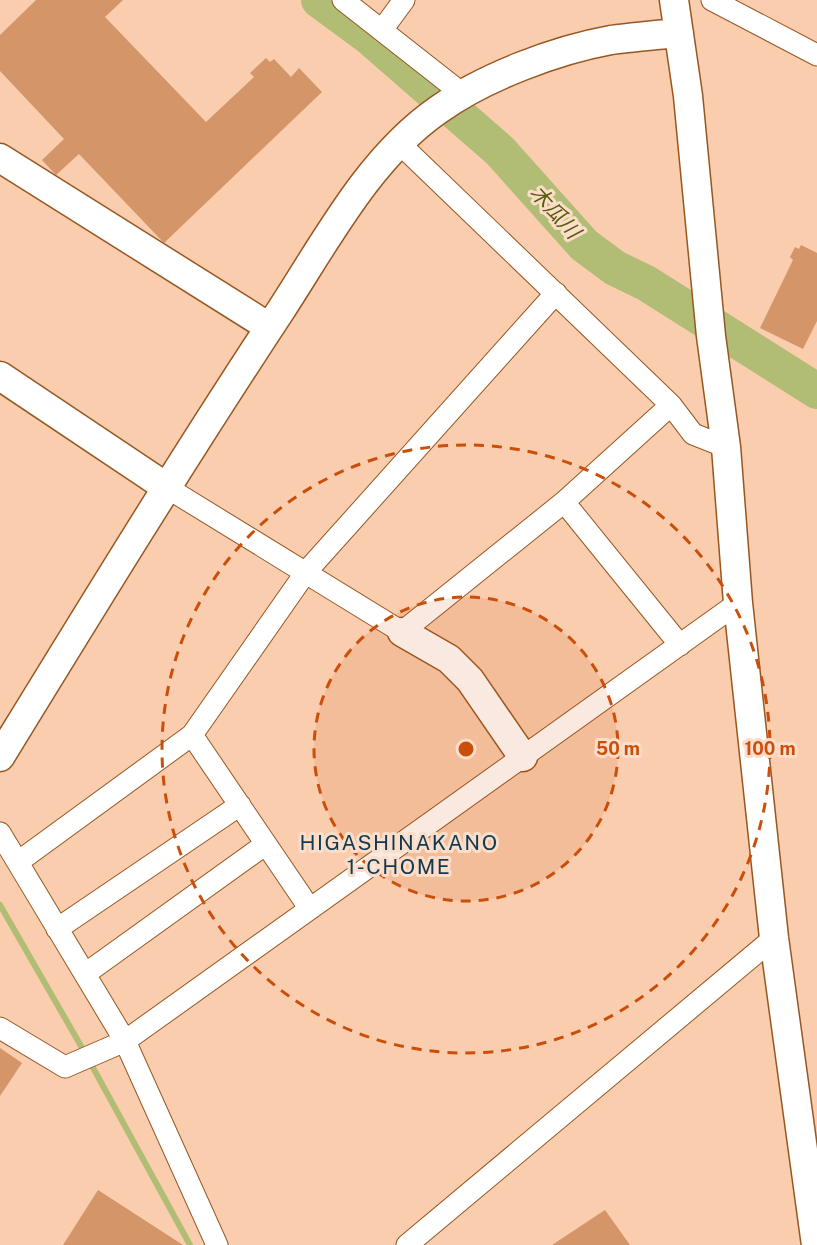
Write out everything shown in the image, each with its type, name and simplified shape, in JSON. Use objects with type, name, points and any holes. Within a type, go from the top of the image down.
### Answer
[{"type":"street","points":[[343,0],[464,95]]},
{"type":"street","points":[[382,30],[404,0]]},
{"type":"street","points":[[674,0],[687,96],[711,336],[725,439],[738,603],[774,938],[816,1245]]},
{"type":"street","points":[[712,0],[817,55]]},
{"type":"street","points":[[0,756],[166,487],[269,327],[359,190],[398,142],[438,109],[501,75],[552,56],[610,41],[679,33]]},
{"type":"street","points":[[398,142],[671,405],[693,434],[725,439]]},
{"type":"street","points":[[0,158],[269,327]]},
{"type":"street","points":[[18,862],[192,735],[306,572],[556,293]]},
{"type":"street","points":[[0,376],[166,487],[449,659],[470,680],[523,757]]},
{"type":"street","points":[[402,632],[564,502],[671,405]]},
{"type":"street","points":[[564,502],[680,645]]},
{"type":"street","points":[[0,1028],[65,1067],[125,1041],[738,603]]},
{"type":"street","points":[[192,735],[310,909]]},
{"type":"street","points":[[57,929],[240,805]]},
{"type":"street","points":[[0,833],[125,1041],[217,1245]]},
{"type":"street","points":[[85,974],[266,844]]},
{"type":"street","points":[[407,1245],[774,938]]},
{"type":"building","points":[[36,0],[123,0],[105,17],[206,122],[254,77],[250,73],[266,58],[270,62],[274,59],[291,77],[299,68],[322,92],[164,243],[79,154],[56,175],[42,160],[64,139],[0,71],[0,35]]},
{"type":"building","points":[[801,245],[817,253],[817,321],[803,349],[760,328],[793,260],[790,257],[795,247],[799,249]]},
{"type":"building","points":[[0,1048],[22,1063],[0,1096]]},
{"type":"building","points":[[98,1190],[183,1245],[63,1245]]},
{"type":"building","points":[[605,1210],[630,1245],[552,1245]]},
{"type":"waterway","name":"木瓜川","points":[[319,0],[368,36],[500,151],[584,245],[615,268],[646,283],[817,391]]},
{"type":"waterway","points":[[0,905],[85,1053],[190,1245]]},
{"type":"district","name":"HIGASHINAKANO 1-CHOME","points":[[399,855]]}]
